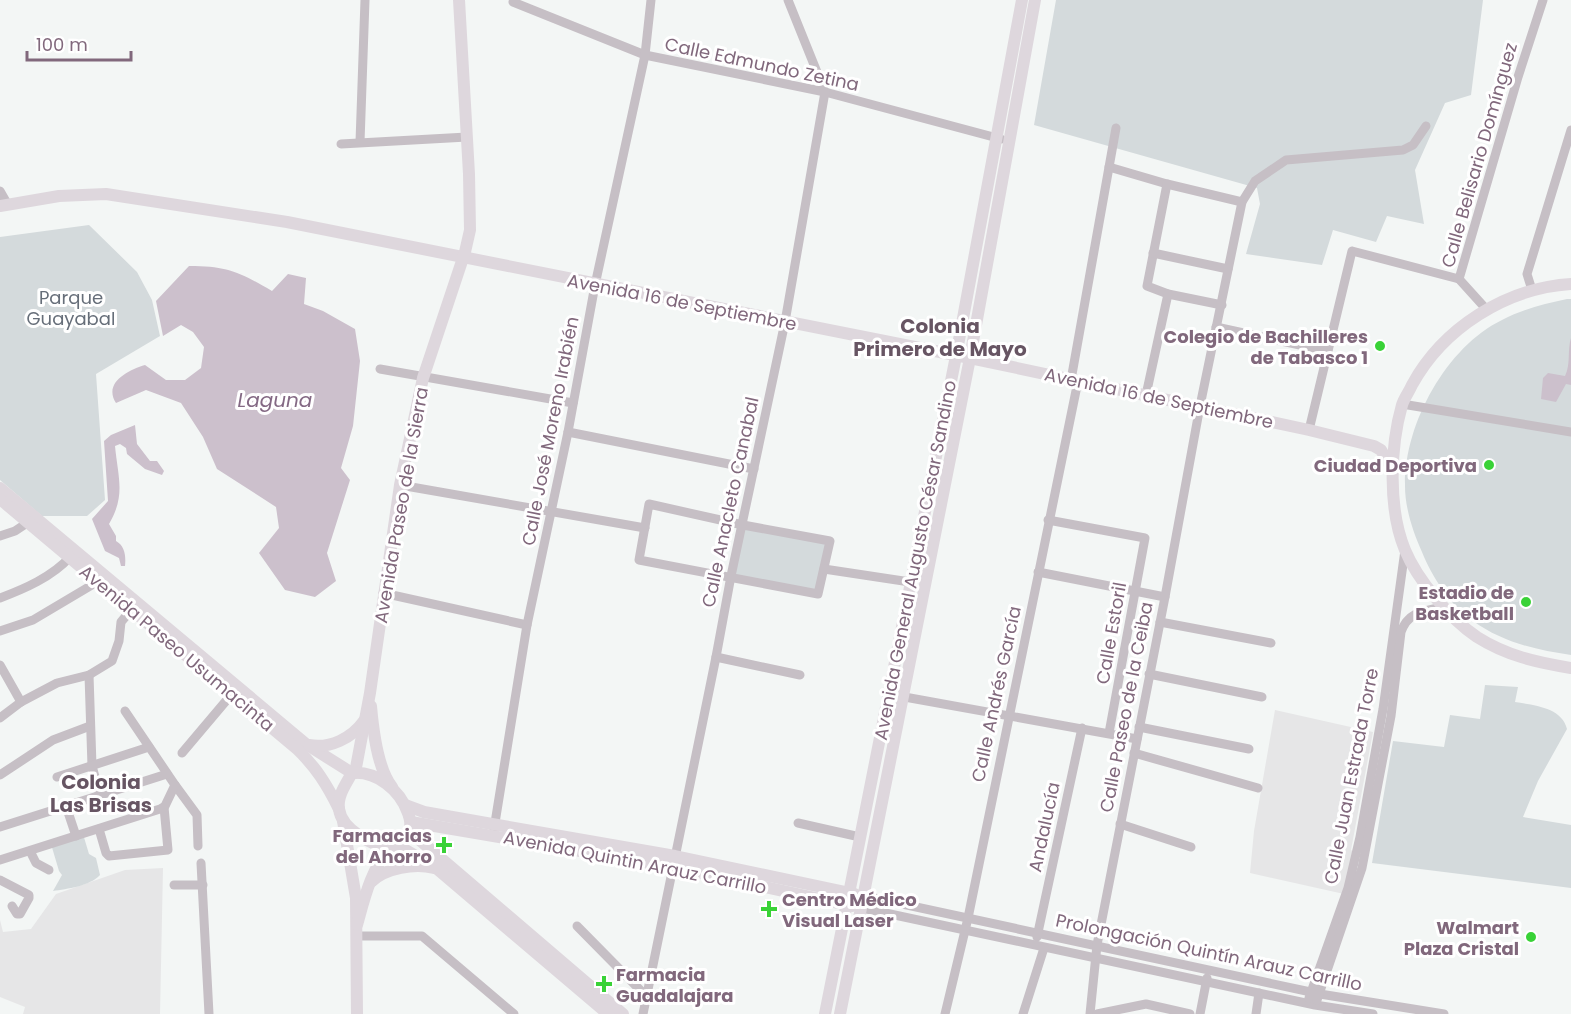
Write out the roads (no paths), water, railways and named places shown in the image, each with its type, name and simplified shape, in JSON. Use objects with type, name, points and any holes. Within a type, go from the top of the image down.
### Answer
[{"type":"main road","name":"Avenida Paseo de la Sierra","points":[[353,773],[370,693],[400,484],[423,378],[463,258],[471,222],[459,0]]},
{"type":"main road","name":"Avenida General Augusto César Sandino","points":[[825,1014],[956,356],[1022,0]]},
{"type":"main road","name":"Avenida General Augusto César Sandino","points":[[840,1014],[970,358],[1035,0]]},
{"type":"main road","name":"Avenida 16 de Septiembre","points":[[4,205],[59,196],[106,194],[287,222],[970,358],[1361,441],[1381,450],[1392,469]]},
{"type":"main road","points":[[1571,284],[1532,290],[1507,299],[1457,330],[1421,368],[1402,404],[1392,469],[1394,510],[1405,550],[1433,597],[1474,635],[1488,643],[1527,661],[1571,668]]},
{"type":"main road","name":"Avenida 16 de Septiembre","points":[[1361,441],[1382,439],[1397,433]]},
{"type":"main road","name":"Avenida Paseo Usumacinta","points":[[0,488],[306,744],[353,773]]},
{"type":"main road","name":"Avenida Paseo Usumacinta","points":[[0,500],[312,763],[328,785],[340,814]]},
{"type":"main road","name":"Avenida Paseo de la Sierra","points":[[370,693],[383,769],[393,788]]},
{"type":"main road","points":[[306,744],[318,746],[335,743],[353,733],[364,720]]},
{"type":"main road","points":[[357,1014],[357,930],[352,872],[340,814],[342,791],[353,773],[374,777],[393,788],[405,805],[410,826],[623,1014]]},
{"type":"main road","name":"Avenida Quintin Arauz Carrillo","points":[[405,805],[424,812],[494,829],[674,861],[863,902]]},
{"type":"main road","points":[[340,814],[355,832],[368,841],[394,847],[439,870],[608,1014]]},
{"type":"main road","points":[[357,930],[368,885],[373,875],[410,826]]},
{"type":"main road","name":"Avenida Quintin Arauz Carrillo","points":[[410,826],[494,829]]},
{"type":"main road","points":[[368,885],[376,877],[407,867],[431,867],[439,870]]},
{"type":"street","points":[[360,142],[365,0]]},
{"type":"street","name":"Calle José Moreno Irabién","points":[[494,829],[527,625],[645,56],[651,0]]},
{"type":"street","points":[[788,0],[825,92]]},
{"type":"street","name":"Calle Belisario Domínguez","points":[[1487,310],[1460,279],[1518,77],[1543,0]]},
{"type":"street","name":"Calle Edmundo Zetina","points":[[513,2],[645,56],[825,92],[1010,140]]},
{"type":"street","name":"Calle Anacleto Canabal","points":[[643,1014],[784,322],[825,92]]},
{"type":"street","points":[[1109,167],[1242,202],[1255,181],[1286,160],[1402,150],[1413,145],[1426,126]]},
{"type":"street","name":"Calle Andrés García","points":[[945,1014],[968,918],[1038,572],[1074,380],[1116,128]]},
{"type":"street","points":[[1532,290],[1527,274],[1571,130]]},
{"type":"street","points":[[340,144],[467,137]]},
{"type":"street","points":[[1167,184],[1147,286],[1168,294],[1221,305]]},
{"type":"street","points":[[0,191],[4,205]]},
{"type":"street","name":"Calle Paseo de la Ceiba","points":[[1090,1014],[1094,959],[1200,406],[1242,202]]},
{"type":"street","points":[[1309,430],[1352,251],[1460,279]]},
{"type":"street","points":[[1153,253],[1228,269]]},
{"type":"street","points":[[1146,395],[1168,294]]},
{"type":"street","points":[[1216,327],[1328,351]]},
{"type":"street","points":[[380,369],[573,403]]},
{"type":"street","points":[[1402,404],[1571,432]]},
{"type":"street","points":[[568,432],[754,469]]},
{"type":"street","points":[[400,484],[645,528]]},
{"type":"street","points":[[649,504],[742,525],[830,541],[818,594],[639,560],[649,504]]},
{"type":"street","name":"Calle Estoril","points":[[1048,520],[1145,538],[1109,734]]},
{"type":"street","points":[[0,536],[15,531],[27,523]]},
{"type":"street","name":"Calle Juan Estrada Torre","points":[[1318,1007],[1315,993],[1362,868],[1392,716],[1390,692],[1405,550]]},
{"type":"street","points":[[0,598],[44,578],[70,557]]},
{"type":"street","points":[[824,569],[910,582]]},
{"type":"street","points":[[1038,572],[1165,597]]},
{"type":"street","points":[[0,631],[33,620],[98,582]]},
{"type":"street","points":[[383,593],[527,625]]},
{"type":"street","name":"Calle Juan Estrada Torre","points":[[1390,692],[1401,632],[1405,622],[1412,616],[1442,607]]},
{"type":"street","points":[[0,717],[21,702],[57,683],[89,675],[112,661],[119,641],[122,622],[131,610]]},
{"type":"street","points":[[1160,622],[1271,644]]},
{"type":"street","points":[[716,657],[800,675]]},
{"type":"street","points":[[0,665],[2,676],[21,702]]},
{"type":"street","points":[[1149,674],[1262,697]]},
{"type":"street","points":[[89,675],[92,766],[100,795]]},
{"type":"street","points":[[888,693],[1137,739]]},
{"type":"street","points":[[182,753],[231,695]]},
{"type":"street","points":[[125,711],[174,785],[198,816],[198,846]]},
{"type":"street","points":[[0,776],[53,740],[90,726]]},
{"type":"street","points":[[1139,727],[1250,750]]},
{"type":"street","name":"Andalucía","points":[[1023,1014],[1039,947],[1038,933],[1082,728]]},
{"type":"street","points":[[57,777],[149,747]]},
{"type":"street","points":[[1134,753],[1258,788]]},
{"type":"street","points":[[0,827],[167,774]]},
{"type":"street","points":[[99,829],[108,856],[168,850],[164,807],[174,785]]},
{"type":"street","points":[[66,806],[76,836]]},
{"type":"street","points":[[0,860],[164,807]]},
{"type":"street","points":[[798,823],[860,837]]},
{"type":"street","points":[[1120,824],[1191,847]]},
{"type":"street","points":[[30,851],[36,863],[49,870]]},
{"type":"street","points":[[201,862],[209,1014]]},
{"type":"street","points":[[0,880],[29,895],[20,914],[17,914],[12,906]]},
{"type":"street","points":[[174,885],[203,885]]},
{"type":"street","name":"Prolongación Quintín Arauz Carrillo","points":[[863,902],[968,918],[1388,1010],[1444,1014]]},
{"type":"street","name":"Avenida Quintin Arauz Carrillo","points":[[863,902],[965,930]]},
{"type":"street","points":[[577,927],[647,997]]},
{"type":"street","points":[[357,930],[422,936],[514,1014]]},
{"type":"street","name":"Prolongación Quintín Arauz Carrillo","points":[[965,930],[1318,1007],[1373,1014]]},
{"type":"street","points":[[1200,1014],[1209,970]]},
{"type":"street","points":[[1256,1014],[1259,993]]},
{"type":"street","points":[[1097,1014],[1146,1004],[1190,1014]]},
{"type":"water","name":"Laguna","points":[[189,266],[214,267],[233,271],[272,291],[288,274],[306,278],[304,304],[323,311],[355,329],[360,361],[353,426],[341,468],[350,480],[327,553],[336,581],[315,597],[285,590],[259,553],[279,528],[276,507],[217,469],[203,437],[181,403],[146,390],[116,403],[113,396],[113,389],[119,378],[145,365],[166,380],[185,380],[201,368],[204,347],[193,332],[181,325],[163,336],[156,301]]},
{"type":"water","points":[[1571,338],[1571,385],[1566,384],[1556,402],[1541,399],[1543,378],[1548,373],[1565,376]]},
{"type":"water","points":[[135,425],[137,444],[150,461],[157,461],[164,471],[162,475],[145,469],[127,454],[126,448],[120,444],[115,446],[120,486],[118,504],[109,524],[116,536],[116,541],[124,552],[125,566],[121,566],[119,558],[105,551],[92,519],[108,501],[104,441],[111,435]]},
{"type":"place","name":"Colegio de Bachilleres de Tabasco 1","points":[[1380,346]]},
{"type":"place","name":"Ciudad Deportiva","points":[[1489,465]]},
{"type":"place","name":"Estadio de Basketball","points":[[1526,602]]},
{"type":"place","name":"Farmacias del Ahorro","points":[[444,845]]},
{"type":"place","name":"Centro Médico Visual Laser","points":[[769,909]]},
{"type":"place","name":"Walmart Plaza Cristal","points":[[1531,937]]},
{"type":"place","name":"Farmacia Guadalajara","points":[[604,984]]},
{"type":"district","name":"Colonia Primero de Mayo","points":[[940,338]]},
{"type":"district","name":"Colonia Las Brisas","points":[[101,794]]},
{"type":"park label","name":"Parque Guayabal","points":[[71,307]]}]
